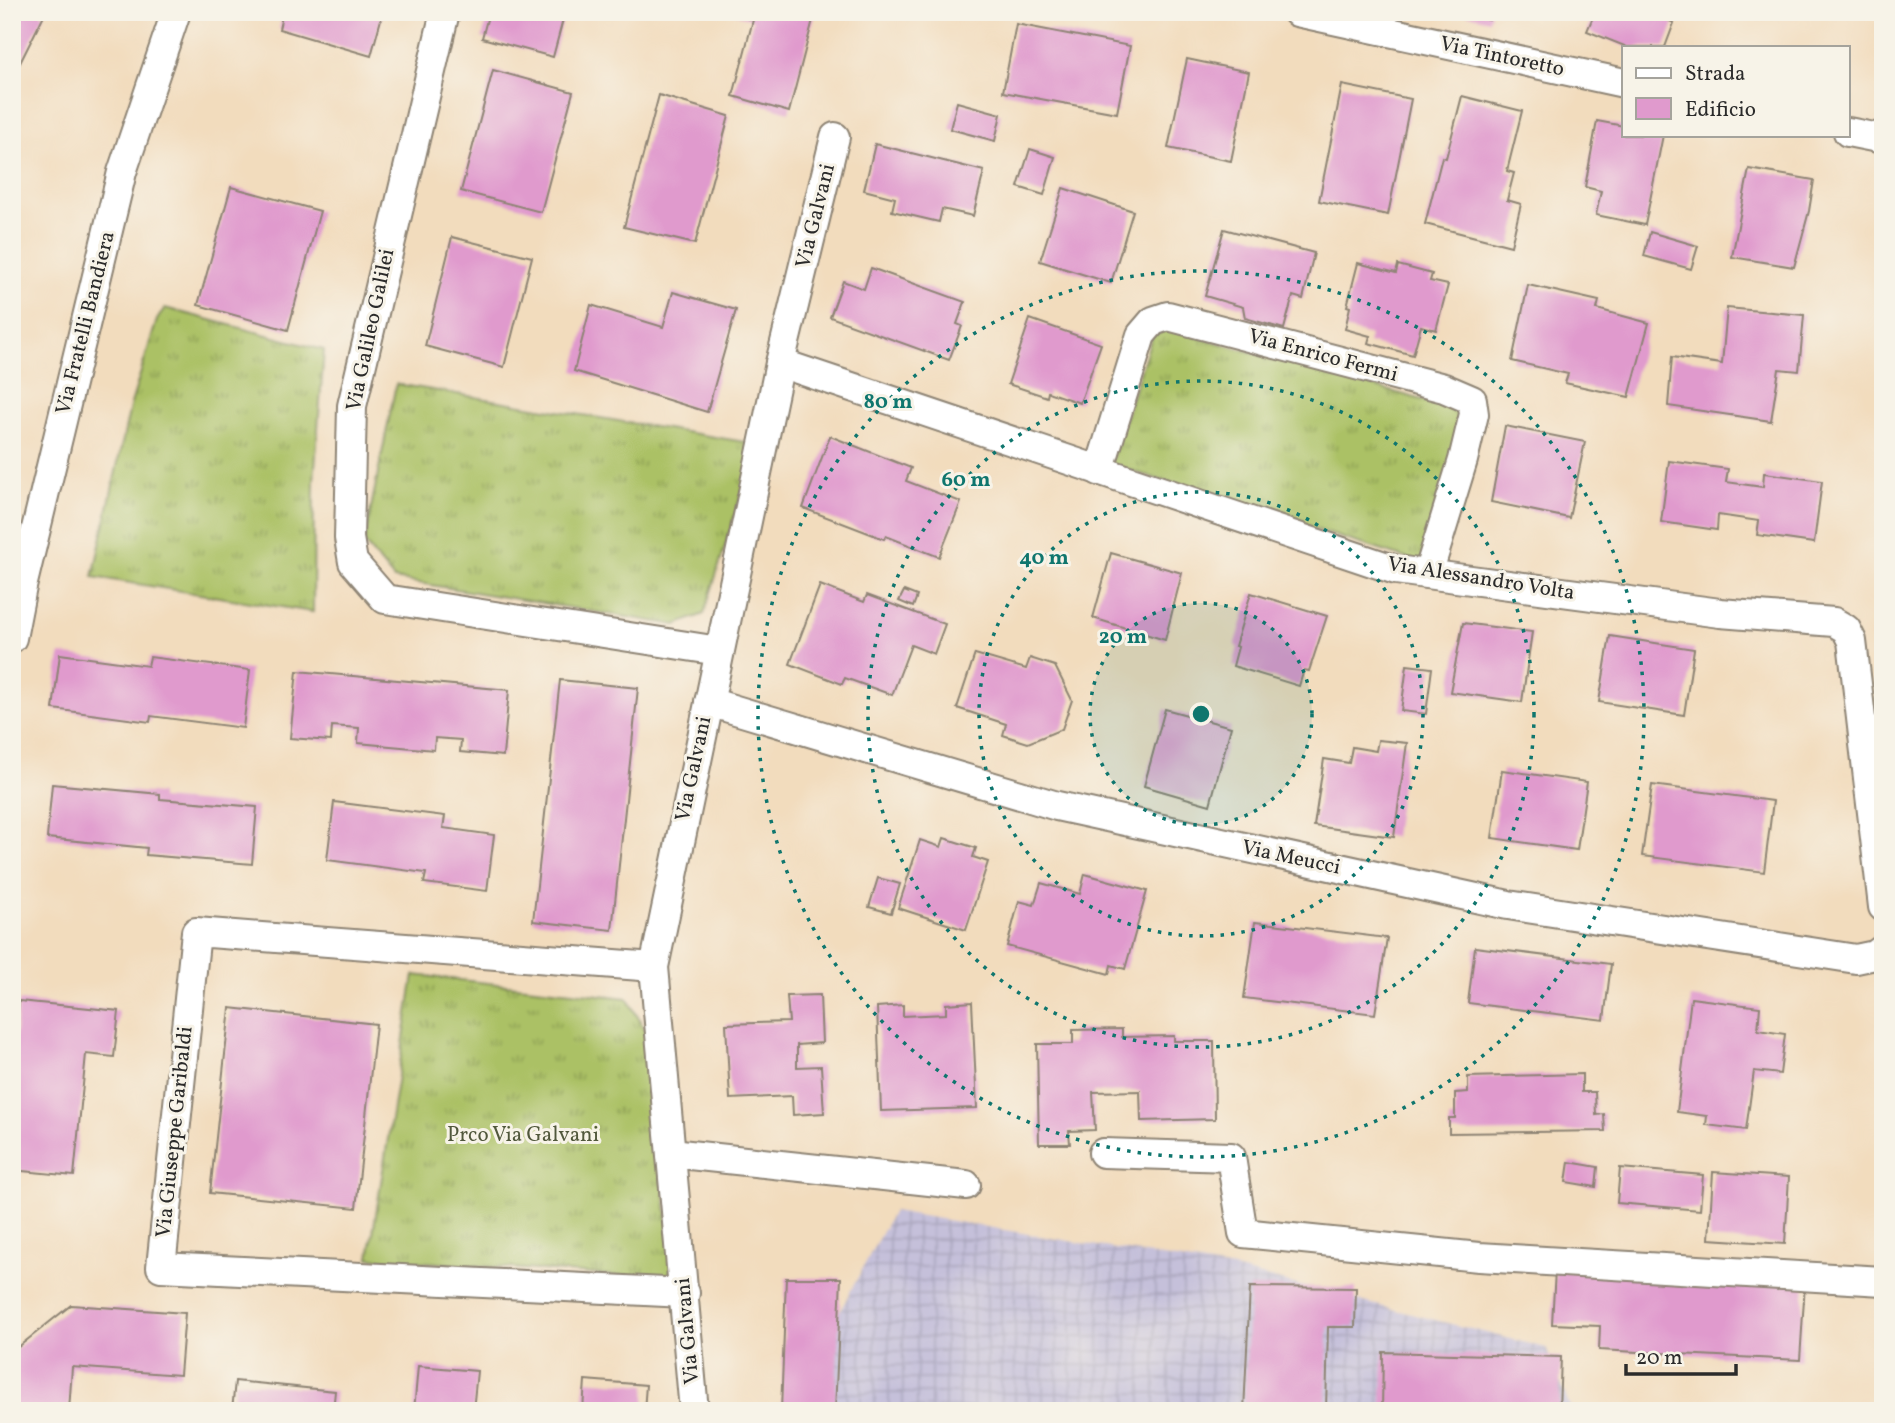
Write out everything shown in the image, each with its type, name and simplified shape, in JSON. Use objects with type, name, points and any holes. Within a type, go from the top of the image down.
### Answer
[{"type":"street","name":"Via Fratelli Bandiera","points":[[12,638],[24,578],[122,172],[176,12]]},
{"type":"street","name":"Via Galileo Galilei","points":[[445,12],[352,406],[349,538],[353,562],[385,599],[719,651]]},
{"type":"street","name":"Via Tintoretto","points":[[1297,12],[1622,83]]},
{"type":"street","points":[[1850,132],[1883,139]]},
{"type":"street","name":"Via Galvani","points":[[694,1411],[653,967],[780,363],[835,137]]},
{"type":"street","name":"Via Enrico Fermi","points":[[1099,471],[1141,335],[1153,321],[1168,316],[1444,387],[1472,400],[1474,414],[1463,460],[1428,574]]},
{"type":"street","name":"Via Alessandro Volta","points":[[780,363],[1396,570],[1720,613],[1834,622],[1846,629],[1852,641],[1883,907]]},
{"type":"street","name":"Via Meucci","points":[[709,702],[1057,806],[1508,905],[1856,959],[1875,955],[1883,949]]},
{"type":"street","name":"Via Giuseppe Garibaldi","points":[[653,967],[196,932],[161,1267],[685,1293]]},
{"type":"street","points":[[671,1153],[966,1185]]},
{"type":"street","points":[[1103,1153],[1231,1157],[1243,1233],[1479,1257],[1883,1281]]},
{"type":"shaded area","points":[[893,1211],[1234,1269],[1546,1348],[1572,1411],[787,1411]]},
{"type":"green space","points":[[165,308],[324,350],[314,481],[313,612],[93,577],[130,407],[157,320]]},
{"type":"green space","points":[[1169,329],[1451,408],[1466,418],[1421,563],[1110,464],[1152,336]]},
{"type":"green space","points":[[396,384],[757,444],[704,614],[676,625],[394,579],[364,543]]},
{"type":"green space","name":"Prco Via Galvani","points":[[414,975],[627,998],[647,1033],[673,1269],[663,1279],[369,1258]]},
{"type":"building","points":[[12,12],[39,12],[44,15],[12,79]]},
{"type":"building","points":[[283,12],[383,12],[371,56],[279,29]]},
{"type":"building","points":[[489,12],[565,12],[553,57],[482,38]]},
{"type":"building","points":[[730,12],[815,12],[789,112],[733,96],[753,20]]},
{"type":"building","points":[[1459,12],[1491,12],[1489,20]]},
{"type":"building","points":[[1595,12],[1652,12],[1674,23],[1665,46],[1624,46],[1587,31]]},
{"type":"building","points":[[1016,24],[1130,46],[1117,113],[1003,92]]},
{"type":"building","points":[[1187,59],[1249,72],[1231,161],[1168,148]]},
{"type":"building","points":[[493,70],[573,92],[541,212],[461,191]]},
{"type":"building","points":[[1342,85],[1411,99],[1388,215],[1319,201]]},
{"type":"building","points":[[659,95],[729,116],[695,244],[624,227]]},
{"type":"building","points":[[1462,96],[1522,111],[1507,171],[1514,173],[1507,200],[1521,204],[1511,246],[1425,224],[1442,157],[1446,158]]},
{"type":"building","points":[[957,102],[1001,114],[995,141],[950,129]]},
{"type":"building","points":[[1597,121],[1622,126],[1622,136],[1663,136],[1645,225],[1596,215],[1601,191],[1585,187]]},
{"type":"building","points":[[875,144],[984,171],[973,216],[942,209],[939,222],[892,211],[895,198],[864,190]]},
{"type":"building","points":[[1030,149],[1055,157],[1044,195],[1018,187]]},
{"type":"building","points":[[1749,169],[1814,180],[1794,267],[1732,257]]},
{"type":"building","points":[[231,187],[320,211],[288,330],[198,305]]},
{"type":"building","points":[[1063,188],[1133,211],[1111,283],[1040,261]]},
{"type":"building","points":[[1224,229],[1314,253],[1303,299],[1293,296],[1284,329],[1245,318],[1243,307],[1205,296]]},
{"type":"building","points":[[1650,232],[1698,246],[1691,269],[1644,256]]},
{"type":"building","points":[[452,237],[532,257],[504,367],[425,346]]},
{"type":"building","points":[[1358,263],[1396,273],[1398,265],[1432,274],[1430,281],[1448,285],[1436,330],[1421,326],[1413,355],[1368,343],[1370,336],[1345,329],[1350,307],[1347,306]]},
{"type":"building","points":[[871,268],[965,302],[957,324],[962,326],[949,360],[830,317],[843,281],[864,289]]},
{"type":"building","points":[[1528,285],[1599,301],[1597,309],[1649,323],[1629,397],[1565,383],[1568,374],[1512,361]]},
{"type":"building","points":[[673,292],[736,310],[707,412],[574,371],[591,305],[663,327]]},
{"type":"building","points":[[1727,308],[1804,315],[1799,371],[1779,369],[1771,421],[1668,406],[1672,357],[1722,364]]},
{"type":"building","points":[[1030,319],[1101,344],[1080,403],[1048,392],[1047,397],[1008,384]]},
{"type":"building","points":[[1505,426],[1585,442],[1569,518],[1491,502]]},
{"type":"building","points":[[830,436],[911,468],[906,481],[961,502],[939,557],[803,508]]},
{"type":"building","points":[[1669,461],[1728,469],[1726,482],[1763,487],[1764,473],[1822,481],[1814,543],[1757,535],[1759,521],[1718,515],[1717,530],[1661,522]]},
{"type":"building","points":[[1111,553],[1182,573],[1165,640],[1093,618]]},
{"type":"building","points":[[820,585],[864,602],[867,595],[945,624],[934,654],[911,645],[892,695],[845,678],[842,684],[790,664]]},
{"type":"building","points":[[904,591],[917,596],[913,607],[899,601]]},
{"type":"building","points":[[1251,593],[1327,616],[1309,671],[1304,670],[1299,686],[1233,666],[1238,647],[1235,646]]},
{"type":"building","points":[[1463,623],[1532,632],[1522,702],[1450,692]]},
{"type":"building","points":[[1610,636],[1694,649],[1684,715],[1599,702]]},
{"type":"building","points":[[60,654],[148,666],[150,657],[250,670],[243,728],[151,716],[150,722],[53,709]]},
{"type":"building","points":[[975,654],[1026,669],[1030,658],[1055,666],[1072,700],[1062,729],[1028,743],[1003,735],[1006,724],[957,708]]},
{"type":"building","points":[[1407,665],[1432,668],[1426,714],[1401,711]]},
{"type":"building","points":[[297,671],[509,690],[503,756],[460,752],[461,740],[435,738],[434,750],[358,743],[359,728],[332,726],[331,741],[290,738]]},
{"type":"building","points":[[560,680],[638,688],[612,930],[533,921]]},
{"type":"building","points":[[1165,709],[1231,727],[1210,805],[1144,786]]},
{"type":"building","points":[[1378,740],[1407,743],[1394,837],[1314,826],[1324,759],[1349,763],[1352,747],[1376,751]]},
{"type":"building","points":[[1502,770],[1587,782],[1577,850],[1492,838]]},
{"type":"building","points":[[52,784],[160,794],[160,799],[257,807],[252,864],[146,855],[147,848],[47,838]]},
{"type":"building","points":[[1652,785],[1773,801],[1764,872],[1642,856]]},
{"type":"building","points":[[334,802],[445,816],[443,828],[494,835],[487,891],[424,883],[426,873],[327,860]]},
{"type":"building","points":[[944,838],[976,848],[973,857],[988,862],[966,930],[898,908],[920,840],[941,847]]},
{"type":"building","points":[[1085,874],[1147,891],[1125,969],[1111,965],[1109,974],[1007,946],[1019,901],[1034,905],[1041,883],[1080,894]]},
{"type":"building","points":[[878,878],[900,884],[891,913],[869,907]]},
{"type":"building","points":[[1255,922],[1387,938],[1375,1014],[1244,998]]},
{"type":"building","points":[[1475,947],[1611,964],[1604,1020],[1468,1003]]},
{"type":"building","points":[[820,995],[822,1043],[797,1045],[797,1067],[821,1066],[824,1113],[793,1115],[792,1096],[730,1099],[726,1024],[789,1022],[787,996]]},
{"type":"building","points":[[1691,998],[1760,1007],[1758,1030],[1785,1034],[1780,1074],[1754,1071],[1746,1130],[1706,1125],[1707,1116],[1677,1112]]},
{"type":"building","points":[[19,1001],[119,1011],[114,1057],[86,1054],[74,1176],[12,1170],[12,1065]]},
{"type":"building","points":[[972,1002],[977,1108],[881,1111],[877,1007],[903,1005],[903,1016],[946,1014],[946,1004]]},
{"type":"building","points":[[230,1008],[376,1024],[356,1208],[210,1193]]},
{"type":"building","points":[[1122,1029],[1122,1037],[1174,1036],[1174,1041],[1214,1041],[1215,1119],[1141,1121],[1140,1091],[1093,1092],[1095,1130],[1069,1131],[1070,1144],[1039,1144],[1037,1044],[1073,1044],[1073,1030]]},
{"type":"building","points":[[1582,1074],[1582,1092],[1595,1092],[1596,1115],[1604,1114],[1605,1131],[1449,1133],[1449,1118],[1455,1118],[1455,1093],[1468,1092],[1468,1077]]},
{"type":"building","points":[[1569,1162],[1598,1167],[1596,1187],[1566,1182]]},
{"type":"building","points":[[1620,1168],[1703,1175],[1700,1210],[1617,1203]]},
{"type":"building","points":[[1713,1172],[1789,1177],[1785,1244],[1709,1239]]},
{"type":"building","points":[[1555,1270],[1805,1283],[1800,1360],[1599,1350],[1600,1326],[1552,1324]]},
{"type":"building","points":[[786,1278],[841,1278],[835,1411],[781,1411]]},
{"type":"building","points":[[1250,1287],[1356,1288],[1355,1327],[1328,1327],[1326,1411],[1244,1411]]},
{"type":"building","points":[[71,1305],[185,1313],[180,1375],[72,1367],[69,1411],[12,1411],[12,1352]]},
{"type":"building","points":[[1383,1352],[1561,1357],[1559,1411],[1382,1411]]},
{"type":"building","points":[[418,1366],[477,1371],[473,1411],[414,1411]]},
{"type":"building","points":[[585,1380],[646,1385],[644,1411],[583,1411]]},
{"type":"building","points":[[235,1381],[335,1391],[333,1411],[232,1411]]}]
